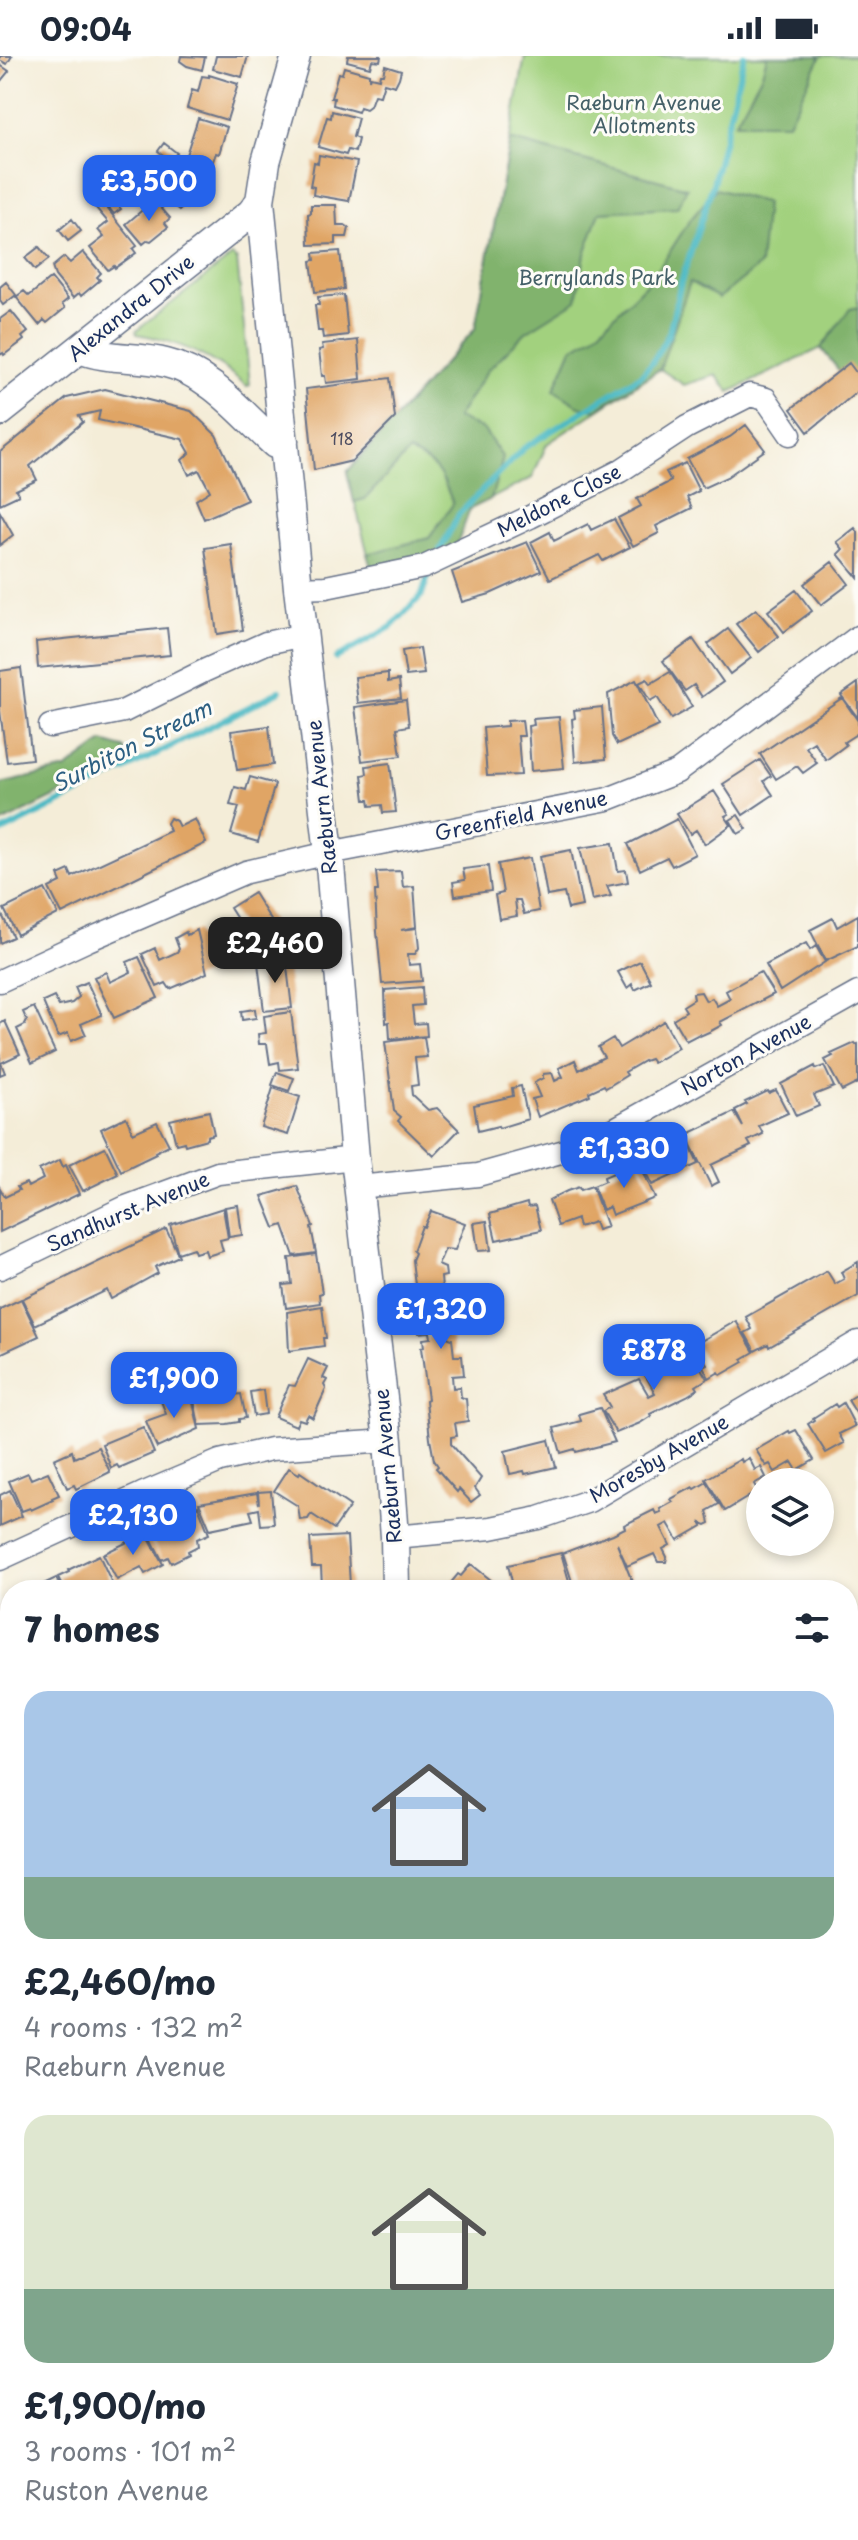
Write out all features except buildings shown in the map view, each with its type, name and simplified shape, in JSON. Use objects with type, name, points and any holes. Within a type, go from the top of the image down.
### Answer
[{"type":"street","name":"Raeburn Avenue","points":[[296,56],[266,162],[260,201],[298,588],[329,853],[355,1158],[388,1441],[396,1580]]},
{"type":"street","name":"Alexandra Drive","points":[[0,412],[251,213],[260,201]]},
{"type":"street","points":[[80,349],[169,363],[192,373],[215,388],[275,444],[284,441]]},
{"type":"street","name":"Meldone Close","points":[[298,588],[326,587],[424,567],[620,471],[687,427],[750,395],[766,399],[790,434]]},
{"type":"street","points":[[50,726],[124,711],[266,643],[303,635]]},
{"type":"street","name":"Greenfield Avenue","points":[[0,981],[246,872],[608,799],[677,772],[858,637]]},
{"type":"street","name":"Norton Avenue","points":[[358,1187],[478,1175],[586,1145],[858,993]]},
{"type":"street","name":"Sandhurst Avenue","points":[[0,1268],[126,1207],[218,1173],[355,1158]]},
{"type":"street","name":"Moresby Avenue","points":[[395,1537],[503,1525],[539,1518],[589,1501],[858,1342]]},
{"type":"street","points":[[0,1559],[220,1461],[271,1449],[388,1441]]},
{"type":"green space","name":"Berrylands Park","points":[[525,56],[858,56],[858,393],[821,348],[730,392],[716,375],[684,385],[660,369],[547,444],[532,478],[470,509],[455,550],[373,574],[347,472],[475,329]]},
{"type":"green space","points":[[767,56],[821,56],[788,123],[735,123],[762,74]]},
{"type":"green space","points":[[510,140],[687,188],[677,208],[600,212],[585,254],[577,300],[526,332],[487,371],[457,418],[483,429],[503,458],[491,499],[470,509],[455,550],[373,574],[367,554],[429,538],[453,504],[433,466],[409,452],[365,499],[354,502],[347,472],[475,329]]},
{"type":"green space","points":[[716,189],[766,203],[760,265],[719,298],[690,282],[660,369],[596,410],[579,406],[554,390],[572,348],[594,336],[654,276],[690,220]]},
{"type":"green space","points":[[232,256],[237,260],[250,385],[247,386],[196,352],[137,334],[136,331]]},
{"type":"green space","points":[[858,307],[857,393],[821,348],[850,309]]},
{"type":"green space","points":[[103,742],[124,748],[130,760],[0,824],[0,784],[66,769]]},
{"type":"waterway","name":"Surbiton Stream","points":[[440,550],[459,514],[524,448],[640,376],[652,363],[669,333],[681,282],[713,184],[744,56]]},
{"type":"waterway","name":"Surbiton Stream","points":[[336,658],[391,627],[422,595],[430,571]]},
{"type":"waterway","name":"Surbiton Stream","points":[[0,833],[280,691]]},
{"type":"park label","name":"Raeburn Avenue Allotments","points":[[644,114]]}]
